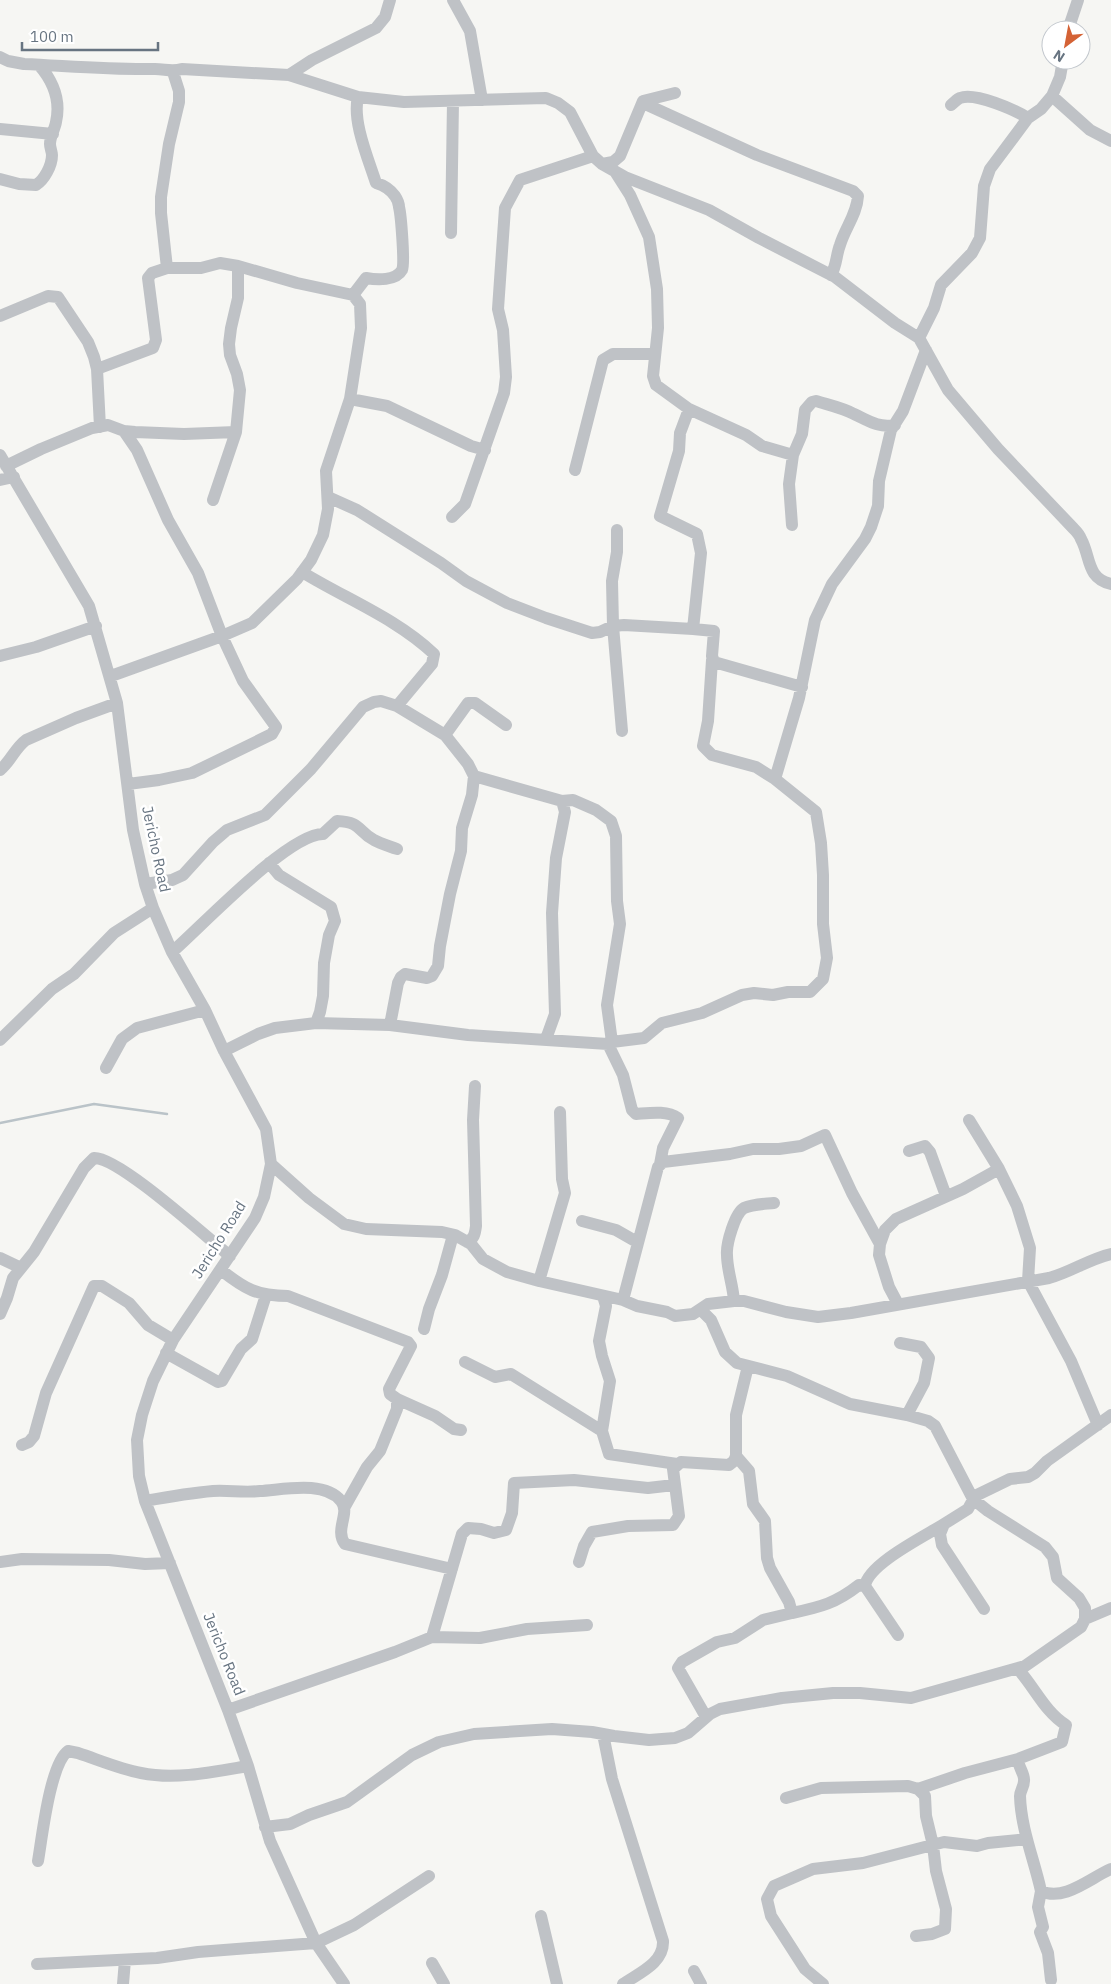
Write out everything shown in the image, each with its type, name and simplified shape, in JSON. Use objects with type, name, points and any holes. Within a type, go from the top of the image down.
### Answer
[{"type":"street","points":[[289,75],[312,60],[376,28],[385,17],[390,0]]},
{"type":"street","points":[[453,0],[470,31],[482,100]]},
{"type":"street","points":[[1071,20],[1078,0]]},
{"type":"street","points":[[0,56],[8,61],[39,65],[125,70],[166,69],[174,72],[182,69],[289,75],[358,97],[404,102],[546,98],[558,103],[570,112],[598,160],[616,172],[709,210],[831,275],[895,323],[919,338],[948,390],[998,449],[1082,539],[1096,578],[1111,584]]},
{"type":"street","points":[[0,179],[36,186],[43,181],[52,158],[50,142],[58,107],[50,77],[39,65]]},
{"type":"street","points":[[919,338],[934,308],[941,285],[972,253],[980,238],[984,186],[990,169],[1028,118],[1041,109],[1052,96],[1061,70]]},
{"type":"street","points":[[167,268],[161,221],[161,197],[169,144],[179,102],[179,90],[174,72]]},
{"type":"street","points":[[452,517],[466,504],[504,393],[506,377],[503,330],[498,309],[506,208],[520,180],[598,160],[613,162],[620,156],[646,99],[675,93]]},
{"type":"street","points":[[951,106],[960,98],[976,96],[1012,108],[1028,118]]},
{"type":"street","points":[[1052,96],[1090,130],[1111,141]]},
{"type":"street","points":[[353,295],[366,278],[386,279],[396,276],[403,269],[404,258],[399,206],[394,195],[384,185],[376,183],[358,121],[356,108],[358,97]]},
{"type":"street","points":[[450,233],[453,102]]},
{"type":"street","points":[[643,103],[757,155],[853,191],[858,196],[857,207],[845,230],[839,246],[836,266],[831,275]]},
{"type":"street","points":[[0,129],[53,134]]},
{"type":"street","points":[[616,172],[630,195],[649,237],[656,289],[658,328],[653,376],[656,385],[689,409],[746,435],[762,446],[793,455]]},
{"type":"street","points":[[98,369],[153,348],[156,340],[148,278],[152,273],[167,268],[201,268],[220,263],[238,266],[297,283],[353,295],[360,304],[361,328],[350,399],[326,471],[328,509],[323,535],[311,560],[302,572],[252,623],[222,636],[111,676]]},
{"type":"street","points":[[214,500],[236,432],[240,390],[237,374],[230,355],[229,344],[238,298],[238,266]]},
{"type":"street","points":[[0,316],[48,296],[58,297],[88,342],[98,369],[100,427]]},
{"type":"street","points":[[775,779],[802,688],[815,620],[832,584],[865,539],[871,527],[878,506],[879,481],[891,430],[904,411],[926,350]]},
{"type":"street","points":[[575,470],[603,360],[613,354],[655,354]]},
{"type":"street","points":[[350,399],[386,406],[471,446],[486,450]]},
{"type":"street","points":[[792,524],[789,492],[793,455],[802,434],[805,410],[812,402],[822,403],[853,413],[877,426],[895,425]]},
{"type":"street","points":[[689,409],[680,433],[679,451],[660,516],[697,534],[701,553],[693,629]]},
{"type":"street","points":[[0,480],[7,466],[41,449],[100,427],[111,425],[124,431],[184,434],[236,432]]},
{"type":"street","points":[[124,431],[137,450],[168,520],[198,573],[222,636],[245,684],[275,723],[276,727],[274,732],[192,772],[159,780],[128,784]]},
{"type":"street","name":"Jericho Road","points":[[7,466],[84,597],[96,626],[117,703],[133,830],[145,884],[153,908],[172,952],[205,1010],[224,1051],[266,1129],[270,1164],[264,1197],[255,1218],[166,1353],[142,1415],[137,1440],[139,1476],[145,1501],[228,1710],[248,1766],[264,1828],[316,1943],[344,1984]]},
{"type":"street","points":[[224,1051],[258,1034],[275,1028],[316,1023],[390,1025],[468,1035],[546,1039],[583,1044],[610,1043],[644,1038],[662,1023],[702,1013],[742,995],[810,992],[822,979],[828,958],[823,916],[821,843],[816,812],[775,779],[756,767],[712,755],[704,746],[708,721],[714,631],[624,624],[592,633],[546,618],[507,603],[466,582],[441,563],[357,510],[328,497]]},
{"type":"street","points":[[617,530],[617,552],[612,581],[613,626],[622,730]]},
{"type":"street","points":[[302,572],[349,599],[368,607],[417,640],[434,654],[432,664],[397,706]]},
{"type":"street","points":[[0,656],[36,647],[96,626]]},
{"type":"street","points":[[712,660],[802,688]]},
{"type":"street","points":[[145,884],[172,880],[183,875],[213,842],[228,830],[265,815],[311,769],[367,704],[380,701],[397,706],[445,735],[468,764],[474,776],[472,795],[462,828],[461,851],[450,894],[438,966],[432,976],[427,978],[405,974],[401,977],[390,1025]]},
{"type":"street","points":[[445,735],[468,703],[471,702],[506,725]]},
{"type":"street","points":[[0,770],[11,760],[20,744],[26,740],[76,718],[117,703]]},
{"type":"street","points":[[474,776],[562,801],[573,800],[596,810],[611,821],[616,836],[617,901],[620,924],[607,1004],[610,1043],[624,1075],[632,1110],[636,1114],[664,1113],[678,1118],[663,1148],[623,1300]]},
{"type":"street","points":[[546,1039],[554,1014],[552,913],[556,858],[565,812],[562,801]]},
{"type":"street","points":[[172,952],[269,863],[305,838],[314,834],[323,834],[337,821],[351,822],[360,827],[372,839],[397,849]]},
{"type":"street","points":[[269,863],[279,875],[330,907],[333,913],[335,921],[329,936],[324,963],[323,996],[316,1023]]},
{"type":"street","points":[[0,1040],[52,989],[74,974],[114,933],[153,908]]},
{"type":"street","points":[[106,1068],[122,1039],[137,1028],[205,1010]]},
{"type":"street","points":[[467,1242],[472,1240],[476,1226],[473,1120],[475,1086]]},
{"type":"street","points":[[539,1281],[565,1193],[562,1179],[560,1112]]},
{"type":"street","points":[[968,1120],[999,1169],[1017,1206],[1030,1248],[1028,1281],[1071,1361],[1098,1425]]},
{"type":"street","points":[[660,1164],[663,1162],[730,1154],[753,1148],[779,1149],[801,1146],[825,1135],[852,1193],[880,1244]]},
{"type":"street","points":[[909,1151],[925,1146],[930,1152],[946,1196]]},
{"type":"street","points":[[0,1314],[7,1298],[12,1278],[38,1245],[84,1168],[94,1158],[104,1159],[147,1187],[230,1256]]},
{"type":"street","points":[[270,1164],[309,1198],[344,1224],[366,1229],[453,1234],[467,1242],[491,1264],[507,1272],[623,1300],[637,1306],[667,1312],[675,1316],[693,1314],[708,1304],[734,1301],[744,1301],[786,1312],[818,1317],[851,1313],[1006,1287],[1063,1274],[1097,1257],[1111,1254]]},
{"type":"street","points":[[898,1304],[889,1287],[879,1255],[884,1230],[896,1218],[963,1189],[999,1169]]},
{"type":"street","points":[[734,1301],[727,1254],[728,1244],[737,1215],[742,1209],[750,1206],[774,1203]]},
{"type":"street","points":[[582,1221],[616,1230],[638,1242]]},
{"type":"street","points":[[424,1329],[428,1309],[442,1274],[453,1234]]},
{"type":"street","points":[[0,1258],[21,1268]]},
{"type":"street","points":[[221,1270],[255,1293],[288,1296],[408,1342],[411,1346],[389,1389],[390,1394],[435,1416],[454,1429],[461,1430]]},
{"type":"street","points":[[22,1446],[34,1436],[46,1394],[94,1286],[102,1286],[129,1303],[148,1325],[173,1340]]},
{"type":"street","points":[[166,1353],[218,1382],[222,1381],[241,1350],[252,1339],[266,1295]]},
{"type":"street","points":[[603,1296],[606,1306],[599,1341],[610,1381],[602,1431],[609,1454],[677,1464],[681,1462],[729,1465],[736,1456],[736,1415],[748,1366]]},
{"type":"street","points":[[264,1828],[290,1824],[309,1815],[347,1802],[412,1755],[439,1742],[474,1734],[552,1729],[649,1740],[675,1738],[688,1733],[706,1717],[720,1709],[782,1698],[860,1693],[911,1698],[982,1677],[1018,1669],[1052,1649],[1081,1627],[1085,1619],[1085,1608],[1079,1598],[1058,1578],[1053,1557],[1045,1547],[988,1511],[973,1499],[940,1432],[928,1421],[850,1404],[788,1376],[737,1363],[725,1352],[711,1320],[701,1310]]},
{"type":"street","points":[[900,1343],[921,1347],[929,1358],[924,1383],[907,1415]]},
{"type":"street","points":[[465,1362],[495,1377],[511,1374],[602,1431]]},
{"type":"street","points":[[397,1399],[397,1409],[380,1451],[367,1467],[344,1508],[340,1534],[345,1544],[452,1569]]},
{"type":"street","points":[[865,1586],[866,1581],[876,1569],[968,1509],[975,1496],[1010,1480],[1028,1477],[1035,1473],[1047,1461],[1111,1415]]},
{"type":"street","points":[[736,1456],[750,1471],[753,1504],[765,1521],[767,1558],[770,1568],[789,1602],[792,1613]]},
{"type":"street","points":[[579,1562],[584,1546],[592,1532],[628,1526],[673,1525],[679,1516],[673,1469],[677,1464]]},
{"type":"street","points":[[432,1637],[462,1534],[465,1530],[473,1528],[494,1533],[506,1530],[512,1513],[514,1483],[574,1480],[648,1488],[674,1485]]},
{"type":"street","points":[[145,1501],[216,1491],[259,1492],[309,1487],[338,1497],[343,1503],[344,1508]]},
{"type":"street","points":[[944,1524],[940,1534],[942,1545],[984,1609]]},
{"type":"street","points":[[0,1562],[22,1560],[109,1560],[145,1564],[170,1563]]},
{"type":"street","points":[[706,1717],[678,1668],[682,1662],[717,1642],[735,1638],[763,1620],[825,1606],[846,1595],[859,1585],[865,1586],[898,1635]]},
{"type":"street","points":[[1085,1619],[1111,1608]]},
{"type":"street","points":[[228,1710],[395,1652],[432,1637],[480,1638],[527,1629],[587,1625]]},
{"type":"street","points":[[918,1789],[965,1772],[1018,1759],[1062,1742],[1066,1725],[1056,1719],[1030,1682],[1018,1669]]},
{"type":"street","points":[[603,1734],[612,1779],[663,1941],[664,1950],[656,1961],[623,1984]]},
{"type":"street","points":[[38,1861],[55,1772],[61,1757],[68,1751],[140,1773],[166,1776],[206,1773],[248,1766]]},
{"type":"street","points":[[1018,1759],[1018,1765],[1024,1778],[1020,1797],[1027,1839],[1041,1891],[1038,1907],[1043,1927],[1040,1932],[1048,1953],[1051,1980]]},
{"type":"street","points":[[786,1798],[821,1788],[908,1786],[918,1789],[925,1796],[926,1816],[933,1845],[936,1871],[946,1909],[945,1929],[932,1934],[916,1936]]},
{"type":"street","points":[[823,1984],[805,1969],[771,1916],[767,1898],[774,1886],[813,1869],[863,1863],[944,1842],[977,1846],[1027,1839]]},
{"type":"street","points":[[1041,1891],[1053,1895],[1070,1890],[1111,1869]]},
{"type":"street","points":[[37,1964],[125,1960],[207,1951],[316,1943],[354,1925],[429,1876]]},
{"type":"street","points":[[541,1916],[557,1984]]},
{"type":"street","points":[[123,1984],[125,1960]]},
{"type":"street","points":[[432,1963],[444,1984]]},
{"type":"street","points":[[694,1971],[701,1984]]},
{"type":"waterway","points":[[0,1123],[94,1104],[167,1114]]}]
